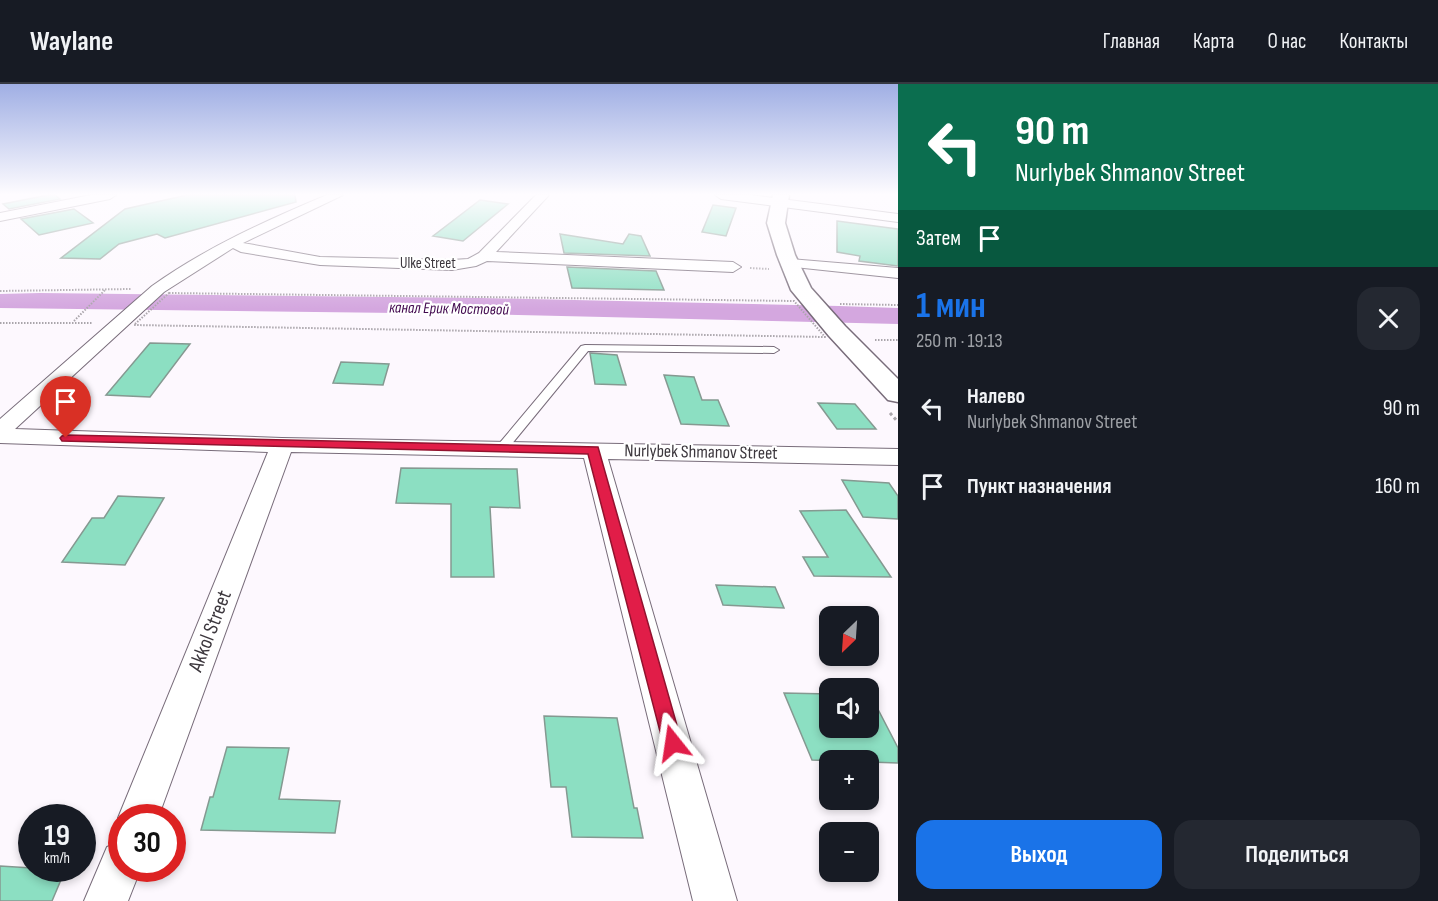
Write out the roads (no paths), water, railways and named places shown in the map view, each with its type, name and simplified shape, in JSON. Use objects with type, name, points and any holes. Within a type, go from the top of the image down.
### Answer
[{"type":"main road","points":[[777,233],[782,266],[802,290],[808,304],[828,331],[898,394]]},
{"type":"street","points":[[0,431],[105,325],[163,291],[211,252],[251,233]]},
{"type":"street","points":[[484,256],[506,233]]},
{"type":"street","name":"Ulke Street","points":[[233,241],[241,248],[320,261],[452,265],[471,263],[484,256],[734,267]]},
{"type":"street","points":[[782,266],[898,273]]},
{"type":"street","name":"Nurlybek Shmanov Street","points":[[0,436],[282,445],[898,457]]},
{"type":"street","name":"Akkol Street","points":[[143,804],[282,445]]},
{"type":"street","points":[[594,450],[715,901]]},
{"type":"street","points":[[106,901],[114,882]]},
{"type":"lane","points":[[502,448],[585,348],[774,350]]},
{"type":"water","name":"канал Ерик Мостовой","points":[[0,294],[481,298],[898,308],[898,324],[480,314],[0,308]]}]
